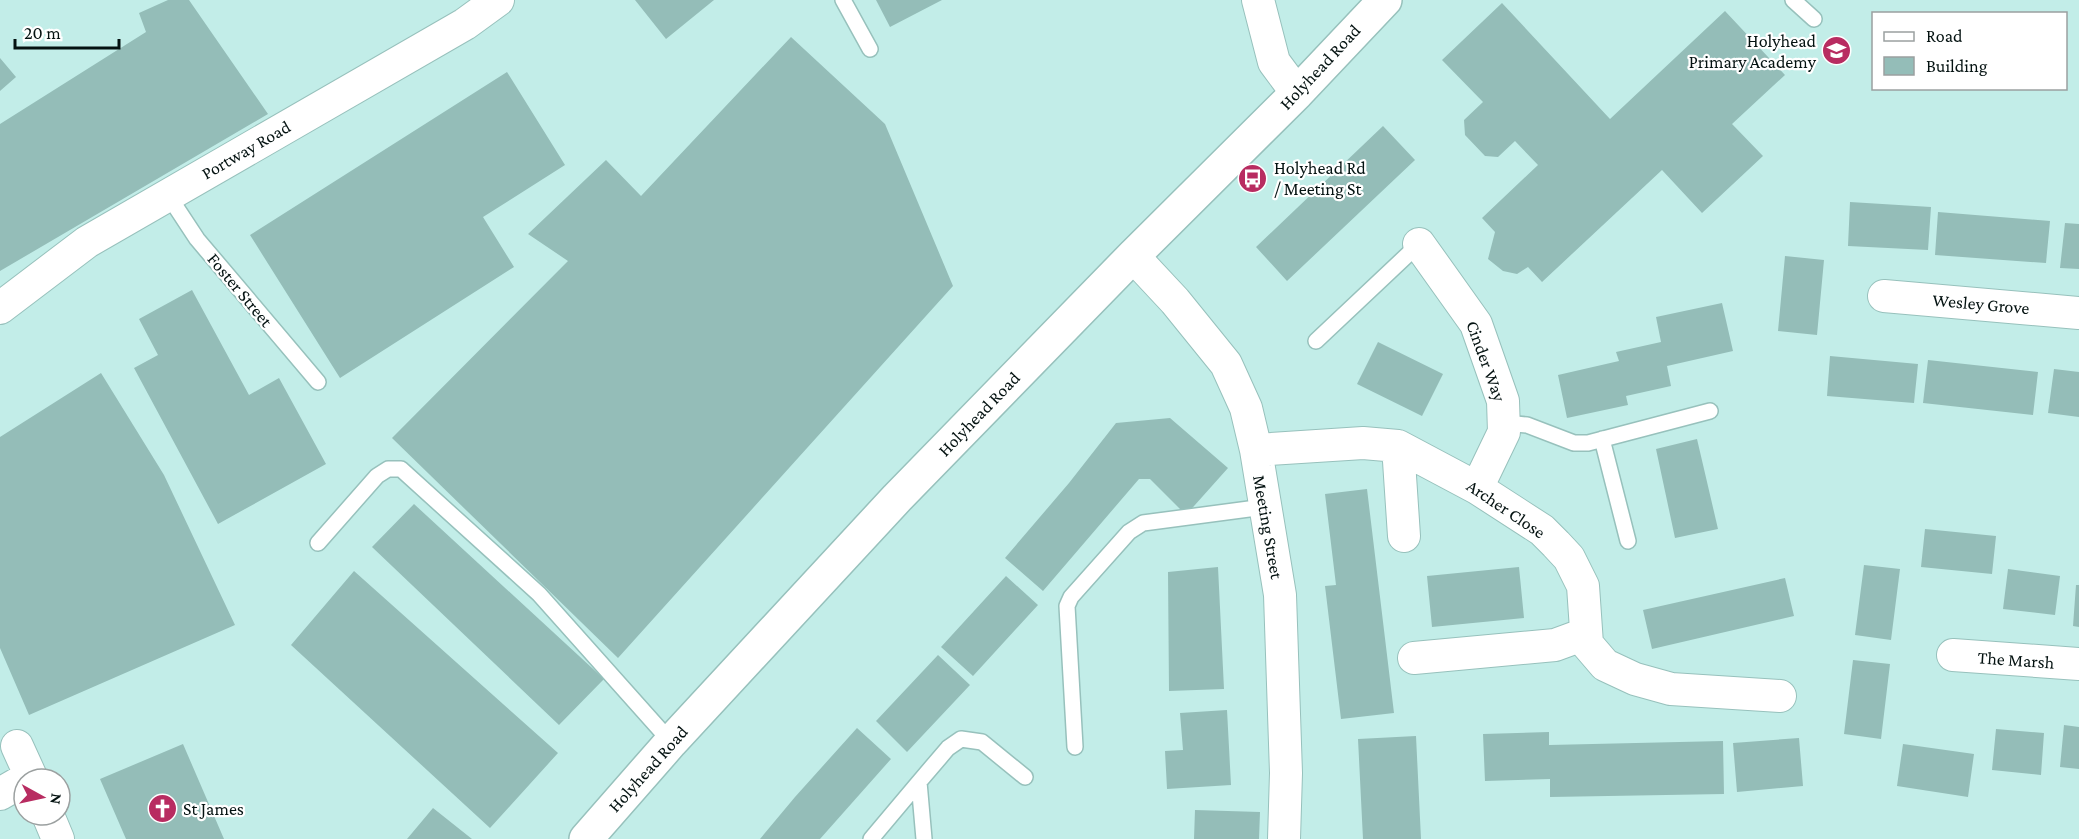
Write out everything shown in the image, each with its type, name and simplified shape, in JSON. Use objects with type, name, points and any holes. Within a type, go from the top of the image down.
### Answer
[{"type":"street","name":"Portway Road","points":[[0,308],[87,242],[465,24],[498,0]]},
{"type":"street","points":[[1258,0],[1274,62],[1297,93]]},
{"type":"street","name":"Holyhead Road","points":[[586,839],[671,742],[897,498],[1133,256],[1297,93],[1385,0]]},
{"type":"street","name":"Cinder Way","points":[[1419,244],[1476,324],[1503,401],[1504,432],[1477,488]]},
{"type":"street","name":"Meeting Street","points":[[1133,256],[1175,301],[1226,364],[1246,408],[1256,450],[1280,595],[1286,773],[1284,839]]},
{"type":"street","name":"Wesley Grove","points":[[1884,296],[2079,313]]},
{"type":"street","name":"Archer Close","points":[[1256,450],[1363,443],[1398,446],[1477,488],[1542,530],[1569,558],[1583,586],[1587,644],[1605,665],[1635,679],[1671,688],[1780,696]]},
{"type":"street","points":[[1398,446],[1404,536]]},
{"type":"street","points":[[1414,658],[1555,645],[1585,634]]},
{"type":"street","name":"The Marsh","points":[[1953,655],[2079,664]]},
{"type":"street","points":[[17,746],[24,767]]},
{"type":"lane","points":[[843,0],[870,49]]},
{"type":"lane","points":[[1793,0],[1814,19]]},
{"type":"lane","name":"Foster Street","points":[[168,195],[197,239],[318,382]]},
{"type":"lane","points":[[1316,341],[1419,244]]},
{"type":"lane","points":[[1504,432],[1516,424],[1527,425],[1574,443],[1588,443],[1710,411]]},
{"type":"lane","points":[[1602,439],[1628,541]]},
{"type":"lane","points":[[318,543],[377,476],[388,469],[401,469],[539,594],[671,742]]},
{"type":"lane","points":[[1075,747],[1067,606],[1071,597],[1129,532],[1143,523],[1264,507]]},
{"type":"lane","points":[[871,839],[948,748],[961,739],[982,742],[1024,777]]},
{"type":"lane","points":[[919,782],[924,839]]},
{"type":"building","points":[[168,0],[189,0],[268,114],[0,271],[0,124],[146,32],[139,13]]},
{"type":"building","points":[[635,0],[714,0],[666,39]]},
{"type":"building","points":[[876,0],[942,0],[890,27]]},
{"type":"building","points":[[1502,3],[1610,119],[1725,11],[1785,75],[1732,124],[1763,156],[1702,213],[1662,170],[1542,282],[1528,267],[1517,274],[1503,271],[1488,259],[1495,232],[1482,218],[1538,165],[1515,141],[1498,157],[1485,156],[1465,135],[1464,120],[1483,102],[1442,60]]},
{"type":"building","points":[[791,37],[885,124],[953,286],[618,658],[392,438],[568,261],[528,234],[606,160],[641,196]]},
{"type":"building","points":[[0,58],[16,77],[0,91]]},
{"type":"building","points":[[507,72],[565,165],[483,217],[514,267],[340,378],[250,235]]},
{"type":"building","points":[[1383,126],[1415,160],[1287,281],[1256,247]]},
{"type":"building","points":[[1850,202],[1931,207],[1928,250],[1848,246]]},
{"type":"building","points":[[1938,212],[2050,221],[2046,263],[1935,255]]},
{"type":"building","points":[[2065,223],[2079,224],[2079,269],[2060,268]]},
{"type":"building","points":[[1785,256],[1824,260],[1817,335],[1778,331]]},
{"type":"building","points":[[192,290],[249,395],[279,378],[326,464],[218,524],[134,368],[158,355],[139,319]]},
{"type":"building","points":[[1722,303],[1733,351],[1667,366],[1671,386],[1626,396],[1628,405],[1567,418],[1558,375],[1619,361],[1616,352],[1661,342],[1656,317]]},
{"type":"building","points":[[1378,342],[1443,374],[1422,416],[1357,384]]},
{"type":"building","points":[[1830,356],[1918,364],[1914,403],[1827,396]]},
{"type":"building","points":[[1928,360],[2038,372],[2033,415],[1923,403]]},
{"type":"building","points":[[2054,369],[2079,372],[2079,417],[2048,413]]},
{"type":"building","points":[[101,373],[164,475],[235,625],[29,715],[0,648],[0,437]]},
{"type":"building","points":[[1170,418],[1228,468],[1186,515],[1150,479],[1139,479],[1043,591],[1005,558],[1069,483],[1116,423]]},
{"type":"building","points":[[1697,439],[1718,529],[1675,538],[1656,449]]},
{"type":"building","points":[[1367,489],[1394,713],[1341,719],[1325,586],[1336,585],[1325,494]]},
{"type":"building","points":[[414,504],[604,679],[559,725],[372,547]]},
{"type":"building","points":[[1925,529],[1996,536],[1992,574],[1921,567]]},
{"type":"building","points":[[1864,565],[1900,569],[1891,640],[1855,635]]},
{"type":"building","points":[[1218,567],[1224,689],[1169,691],[1168,572]]},
{"type":"building","points":[[1519,567],[1524,618],[1432,627],[1427,576]]},
{"type":"building","points":[[2008,569],[2060,576],[2055,615],[2003,609]]},
{"type":"building","points":[[354,571],[558,753],[490,828],[291,645]]},
{"type":"building","points":[[1006,576],[1038,605],[973,676],[941,647]]},
{"type":"building","points":[[1785,578],[1794,616],[1652,649],[1643,610]]},
{"type":"building","points":[[2076,585],[2079,585],[2079,627],[2073,626]]},
{"type":"building","points":[[938,655],[970,685],[907,752],[876,721]]},
{"type":"building","points":[[1853,660],[1890,664],[1881,739],[1844,734]]},
{"type":"building","points":[[1227,710],[1231,785],[1167,789],[1165,751],[1183,750],[1180,713]]},
{"type":"building","points":[[2064,725],[2079,727],[2079,769],[2060,767]]},
{"type":"building","points":[[857,728],[891,759],[820,839],[760,839],[795,797]]},
{"type":"building","points":[[1996,729],[2044,733],[2041,775],[1992,770]]},
{"type":"building","points":[[1549,732],[1549,745],[1723,741],[1724,794],[1550,797],[1550,779],[1485,781],[1483,734]]},
{"type":"building","points":[[1416,736],[1421,839],[1363,839],[1358,739]]},
{"type":"building","points":[[1799,738],[1803,786],[1737,792],[1733,743]]},
{"type":"building","name":"St James","points":[[183,744],[224,839],[126,839],[100,779]]},
{"type":"building","points":[[1903,744],[1974,754],[1968,797],[1897,786]]},
{"type":"building","points":[[433,808],[472,839],[407,839]]},
{"type":"building","points":[[1195,810],[1260,812],[1259,839],[1194,839]]},
{"type":"place","name":"Holyhead Primary Academy","points":[[1837,51]]},
{"type":"place","name":"Holyhead Rd / Meeting St","points":[[1253,178]]},
{"type":"place","name":"St James","points":[[162,809]]}]
